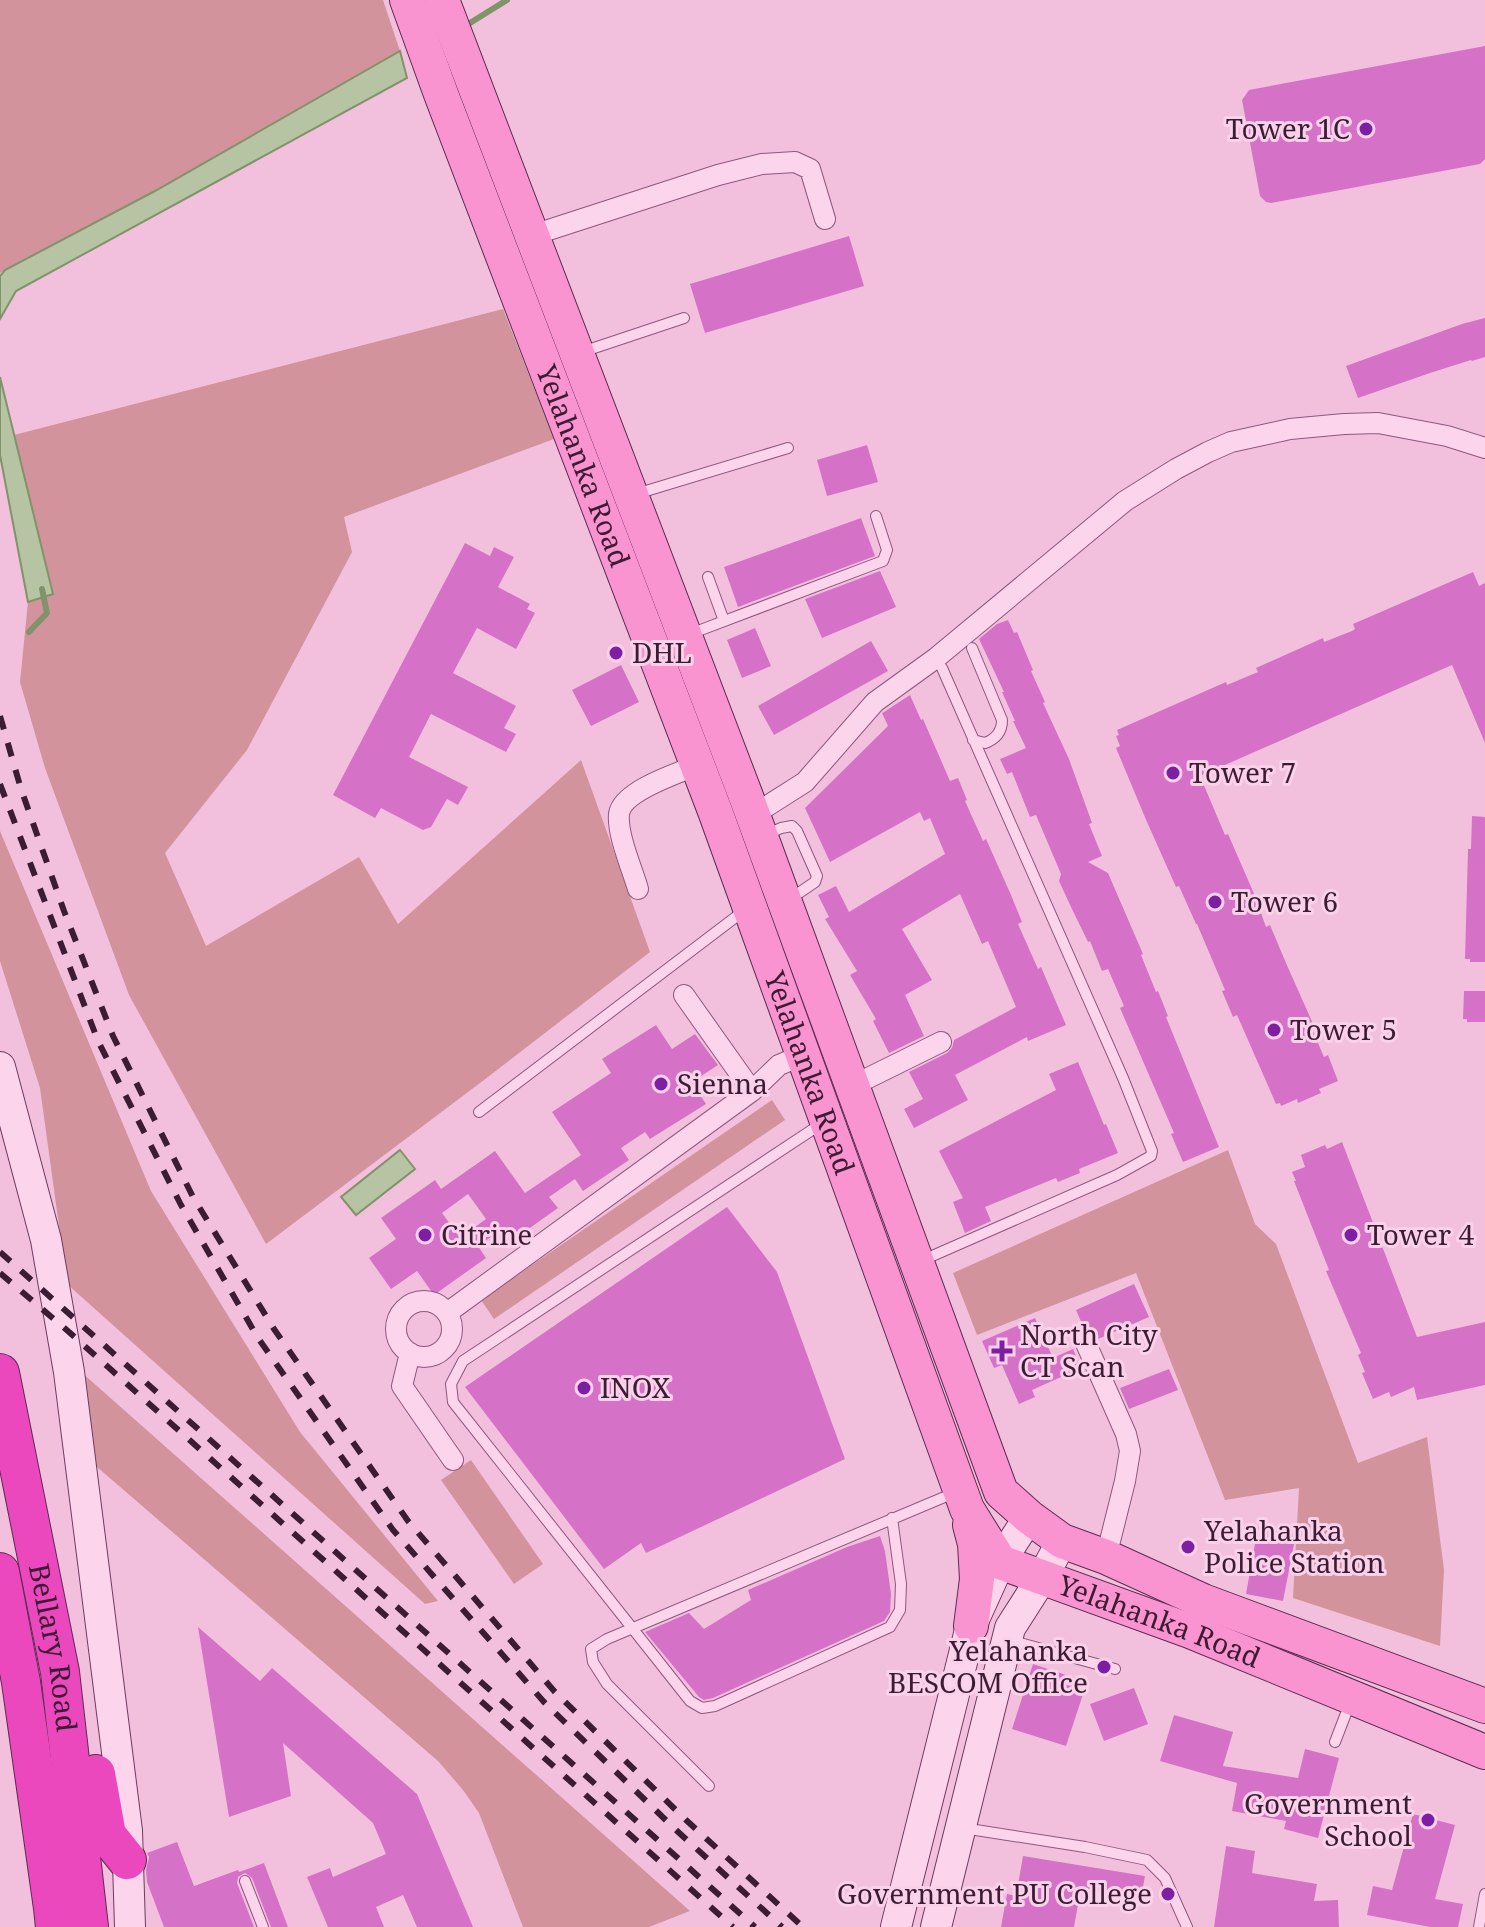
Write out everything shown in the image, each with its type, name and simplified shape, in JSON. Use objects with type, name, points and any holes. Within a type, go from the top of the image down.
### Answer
[{"type":"highway","name":"Bellary Road","points":[[0,1373],[60,1672],[71,1917]]},
{"type":"highway","name":"Bellary Road","points":[[0,1572],[71,1917]]},
{"type":"highway","points":[[60,1672],[85,1708],[107,1835],[127,1860]]},
{"type":"main road","name":"Yelahanka Road","points":[[407,0],[698,765],[963,1500],[1000,1562],[1034,1591],[1190,1631],[1485,1752]]},
{"type":"main road","name":"Yelahanka Road","points":[[446,12],[757,826],[1001,1492],[1062,1541],[1106,1557],[1203,1601],[1478,1703]]},
{"type":"main road","points":[[465,157],[497,147]]},
{"type":"main road","points":[[0,1067],[46,1240],[69,1372],[127,1831],[130,1927]]},
{"type":"main road","points":[[896,1927],[971,1626],[977,1579],[975,1544],[963,1500]]},
{"type":"main road","points":[[971,1626],[1000,1562],[1029,1517]]},
{"type":"main road","points":[[936,1927],[1010,1628],[1062,1541]]},
{"type":"main road","points":[[1450,1738],[1478,1703]]},
{"type":"street","points":[[530,236],[689,184],[762,164],[795,162],[810,169],[825,219]]},
{"type":"street","points":[[757,826],[805,782],[875,702],[936,658],[1125,501],[1208,452],[1231,442],[1290,429],[1378,423],[1447,436],[1485,448]]},
{"type":"street","points":[[638,889],[621,833],[619,812],[627,798],[698,765]]},
{"type":"street","points":[[684,995],[752,1091]]},
{"type":"street","points":[[852,1086],[941,1042]]},
{"type":"street","points":[[447,1313],[752,1091],[787,1078],[806,1064]]},
{"type":"street","points":[[424,1301],[441,1307],[451,1321],[451,1331],[444,1348],[428,1356],[410,1353],[398,1340],[397,1322],[401,1313],[407,1307],[424,1301]]},
{"type":"street","points":[[1084,1339],[1126,1434],[1130,1451],[1106,1557]]},
{"type":"street","points":[[410,1353],[402,1386],[453,1460]]},
{"type":"lane","points":[[576,354],[684,318]]},
{"type":"lane","points":[[630,495],[788,448]]},
{"type":"lane","points":[[684,636],[883,561],[887,550],[876,516]]},
{"type":"lane","points":[[708,577],[724,621]]},
{"type":"lane","points":[[972,648],[1002,720],[1002,729],[995,738],[985,743],[973,740]]},
{"type":"lane","points":[[917,1263],[1117,1175],[1151,1156],[1152,1151],[1123,1078],[942,668]]},
{"type":"lane","points":[[479,1112],[750,906]]},
{"type":"lane","points":[[826,1120],[463,1361],[451,1384],[453,1402],[690,1701],[702,1708],[715,1706],[890,1627],[900,1610],[901,1584],[892,1518]]},
{"type":"lane","points":[[709,1786],[607,1684],[593,1662],[591,1649],[607,1639],[892,1518],[963,1500]]},
{"type":"lane","points":[[1007,1639],[1115,1669]]},
{"type":"lane","points":[[1335,1742],[1352,1697]]},
{"type":"lane","points":[[961,1828],[1147,1860],[1165,1878],[1187,1927]]},
{"type":"lane","points":[[245,1881],[263,1927]]},
{"type":"lane","points":[[1479,1927],[1485,1894]]},
{"type":"shaded area","points":[[0,0],[383,0],[400,51],[155,191],[0,273]]},
{"type":"shaded area","points":[[400,51],[407,78],[16,291],[0,319],[0,276],[5,270],[155,191]]},
{"type":"shaded area","points":[[503,309],[554,439],[344,517],[352,552],[247,750],[165,853],[206,946],[359,857],[398,924],[581,760],[650,952],[266,1244],[129,995],[45,768],[20,682],[28,602],[53,593],[14,435]]},
{"type":"shaded area","points":[[0,377],[53,594],[28,602],[0,455]]},
{"type":"shaded area","points":[[0,831],[151,1191],[300,1432],[438,1601],[425,1604],[67,1284],[40,1088],[0,961]]},
{"type":"shaded area","points":[[772,1100],[785,1120],[494,1319],[481,1300]]},
{"type":"shaded area","points":[[400,1150],[415,1169],[356,1215],[341,1197]]},
{"type":"shaded area","points":[[1228,1150],[1255,1224],[1276,1244],[1358,1463],[1427,1437],[1444,1570],[1440,1646],[1293,1598],[1299,1488],[1225,1500],[1136,1273],[977,1335],[953,1273]]},
{"type":"shaded area","points":[[80,1371],[690,1911],[649,1927],[523,1927],[479,1813],[438,1761],[97,1467]]},
{"type":"shaded area","points":[[471,1460],[543,1564],[514,1584],[441,1480]]},
{"type":"building","name":"Tower 1C","points":[[1485,46],[1485,159],[1480,164],[1271,203],[1260,196],[1242,100],[1249,90]]},
{"type":"building","points":[[849,236],[864,286],[705,333],[690,284]]},
{"type":"building","points":[[1485,318],[1485,357],[1358,398],[1346,366]]},
{"type":"building","points":[[867,445],[878,482],[827,496],[817,460]]},
{"type":"building","points":[[861,518],[875,556],[738,607],[724,567]]},
{"type":"building","points":[[465,543],[490,556],[494,547],[514,557],[498,587],[530,604],[527,609],[535,613],[516,649],[477,628],[453,673],[516,706],[504,728],[516,734],[506,752],[431,714],[409,757],[468,787],[458,805],[447,799],[431,827],[423,830],[381,808],[375,818],[333,795]]},
{"type":"building","points":[[880,571],[896,607],[822,638],[805,599]]},
{"type":"building","points":[[1473,572],[1479,586],[1485,583],[1485,743],[1452,665],[1200,776],[1225,835],[1228,834],[1266,927],[1270,925],[1314,1026],[1311,1027],[1324,1057],[1328,1055],[1338,1081],[1319,1089],[1321,1093],[1298,1103],[1297,1099],[1281,1106],[1280,1103],[1276,1104],[1237,1015],[1233,1017],[1197,924],[1179,886],[1176,887],[1147,822],[1116,748],[1120,746],[1117,730],[1226,682],[1227,685],[1258,672],[1256,668],[1323,638],[1324,642],[1352,631],[1355,629],[1353,624]]},
{"type":"building","points":[[1008,620],[1014,633],[1017,632],[1033,670],[1043,703],[1069,759],[1092,823],[1089,824],[1102,856],[1088,862],[1108,873],[1219,1147],[1183,1162],[1171,1134],[1174,1133],[1120,1008],[1124,1006],[1108,969],[1102,971],[1071,907],[1036,815],[1030,817],[1012,772],[1007,774],[1000,759],[1026,748],[979,639],[997,624]]},
{"type":"building","points":[[755,628],[771,666],[742,678],[727,640]]},
{"type":"building","points":[[871,641],[888,671],[774,735],[758,706]]},
{"type":"building","points":[[621,665],[639,702],[591,726],[572,690]]},
{"type":"building","points":[[910,695],[950,781],[958,778],[983,841],[986,839],[1011,895],[1022,922],[1018,924],[1066,1025],[1028,1041],[1027,1037],[955,1075],[968,1100],[914,1128],[904,1109],[923,1099],[909,1072],[947,1053],[954,1040],[1016,1007],[988,941],[982,944],[960,894],[902,929],[932,980],[905,995],[924,1036],[889,1053],[873,1021],[876,1019],[850,975],[857,971],[825,919],[829,917],[818,895],[836,886],[849,912],[945,854],[930,818],[924,821],[920,812],[830,862],[805,808],[888,726],[882,713]]},
{"type":"building","points":[[1472,816],[1485,817],[1485,962],[1465,959]]},
{"type":"building","points":[[1464,991],[1485,991],[1485,1022],[1467,1022],[1463,1019]]},
{"type":"building","points":[[656,1025],[672,1049],[695,1034],[718,1065],[692,1082],[706,1104],[650,1139],[645,1132],[621,1148],[629,1160],[583,1191],[575,1179],[549,1197],[558,1208],[513,1240],[504,1228],[478,1246],[486,1258],[434,1295],[417,1271],[391,1289],[369,1258],[396,1239],[381,1218],[435,1180],[441,1189],[495,1151],[525,1193],[581,1155],[552,1112],[611,1073],[602,1059]],"holes":[[[468,1194],[486,1219],[460,1238],[442,1213]]]},
{"type":"building","points":[[1078,1062],[1118,1153],[1079,1169],[1080,1173],[1058,1182],[1056,1178],[985,1207],[991,1221],[965,1233],[953,1202],[963,1198],[939,1151],[1056,1090],[1049,1074]]},
{"type":"building","points":[[1342,1142],[1417,1337],[1485,1322],[1485,1385],[1417,1400],[1414,1387],[1391,1397],[1389,1392],[1373,1399],[1362,1373],[1365,1372],[1358,1355],[1361,1353],[1326,1271],[1329,1270],[1292,1172],[1305,1167],[1301,1155]]},
{"type":"building","points":[[727,1207],[777,1272],[845,1459],[646,1553],[641,1543],[604,1569],[465,1387]]},
{"type":"building","points":[[1134,1284],[1149,1317],[1098,1339],[1092,1329],[1083,1326],[1076,1310]]},
{"type":"building","points":[[1035,1318],[1053,1358],[1073,1349],[1081,1368],[1032,1390],[1035,1397],[1019,1404],[1002,1365],[994,1368],[982,1341]]},
{"type":"building","points":[[1169,1369],[1178,1390],[1129,1409],[1120,1388]]},
{"type":"building","points":[[1258,1527],[1296,1534],[1283,1601],[1246,1594]]},
{"type":"building","points":[[880,1536],[891,1594],[890,1612],[884,1621],[713,1698],[704,1700],[699,1697],[645,1632],[689,1613],[704,1629],[751,1600],[748,1590]]},
{"type":"building","points":[[198,1627],[260,1681],[272,1668],[417,1794],[473,1927],[417,1927],[403,1895],[376,1907],[384,1927],[328,1927],[307,1877],[330,1868],[333,1877],[386,1854],[373,1823],[283,1743],[291,1796],[229,1817]]},
{"type":"building","points":[[1033,1664],[1087,1682],[1066,1746],[1012,1729]]},
{"type":"building","points":[[1134,1688],[1148,1724],[1104,1741],[1090,1704]]},
{"type":"building","points":[[1174,1715],[1233,1732],[1223,1766],[1298,1778],[1305,1749],[1339,1758],[1318,1838],[1284,1829],[1286,1821],[1232,1811],[1237,1783],[1160,1761]]},
{"type":"building","points":[[1413,1814],[1455,1825],[1435,1899],[1463,1904],[1458,1927],[1430,1927],[1367,1915],[1373,1886],[1392,1890]]},
{"type":"building","points":[[177,1842],[194,1886],[264,1863],[288,1927],[271,1927],[252,1878],[245,1873],[238,1877],[237,1883],[254,1927],[164,1927],[147,1882],[147,1853]]},
{"type":"building","points":[[1226,1846],[1255,1851],[1252,1873],[1317,1884],[1314,1901],[1338,1900],[1339,1927],[1214,1927]]},
{"type":"building","points":[[1023,1856],[1145,1876],[1141,1898],[1081,1888],[1074,1927],[1001,1927],[1007,1894],[1016,1896]]},
{"type":"waterway","points":[[462,28],[507,0]]},
{"type":"waterway","points":[[29,632],[47,613],[42,589]]},
{"type":"railway","points":[[0,716],[21,789],[64,911],[113,1036],[193,1197],[274,1329],[408,1521],[555,1692],[686,1820],[803,1927]]},
{"type":"railway","points":[[0,784],[98,1041],[181,1205],[258,1338],[393,1530],[544,1702],[782,1927]]},
{"type":"railway","points":[[0,1252],[755,1927]]},
{"type":"railway","points":[[0,1273],[733,1927]]},
{"type":"place","name":"Tower 1C","points":[[1366,129]]},
{"type":"place","name":"DHL","points":[[616,653]]},
{"type":"place","name":"Tower 7","points":[[1173,773]]},
{"type":"place","name":"Tower 6","points":[[1215,902]]},
{"type":"place","name":"Tower 5","points":[[1274,1030]]},
{"type":"place","name":"Sienna","points":[[661,1084]]},
{"type":"place","name":"Citrine","points":[[425,1235]]},
{"type":"place","name":"Tower 4","points":[[1351,1235]]},
{"type":"place","name":"North City CT Scan","points":[[1002,1351]]},
{"type":"place","name":"INOX","points":[[584,1388]]},
{"type":"place","name":"Yelahanka Police Station","points":[[1188,1547]]},
{"type":"place","name":"Yelahanka BESCOM Office","points":[[1104,1667]]},
{"type":"place","name":"Government School","points":[[1428,1820]]},
{"type":"place","name":"Government PU College","points":[[1168,1894]]}]
